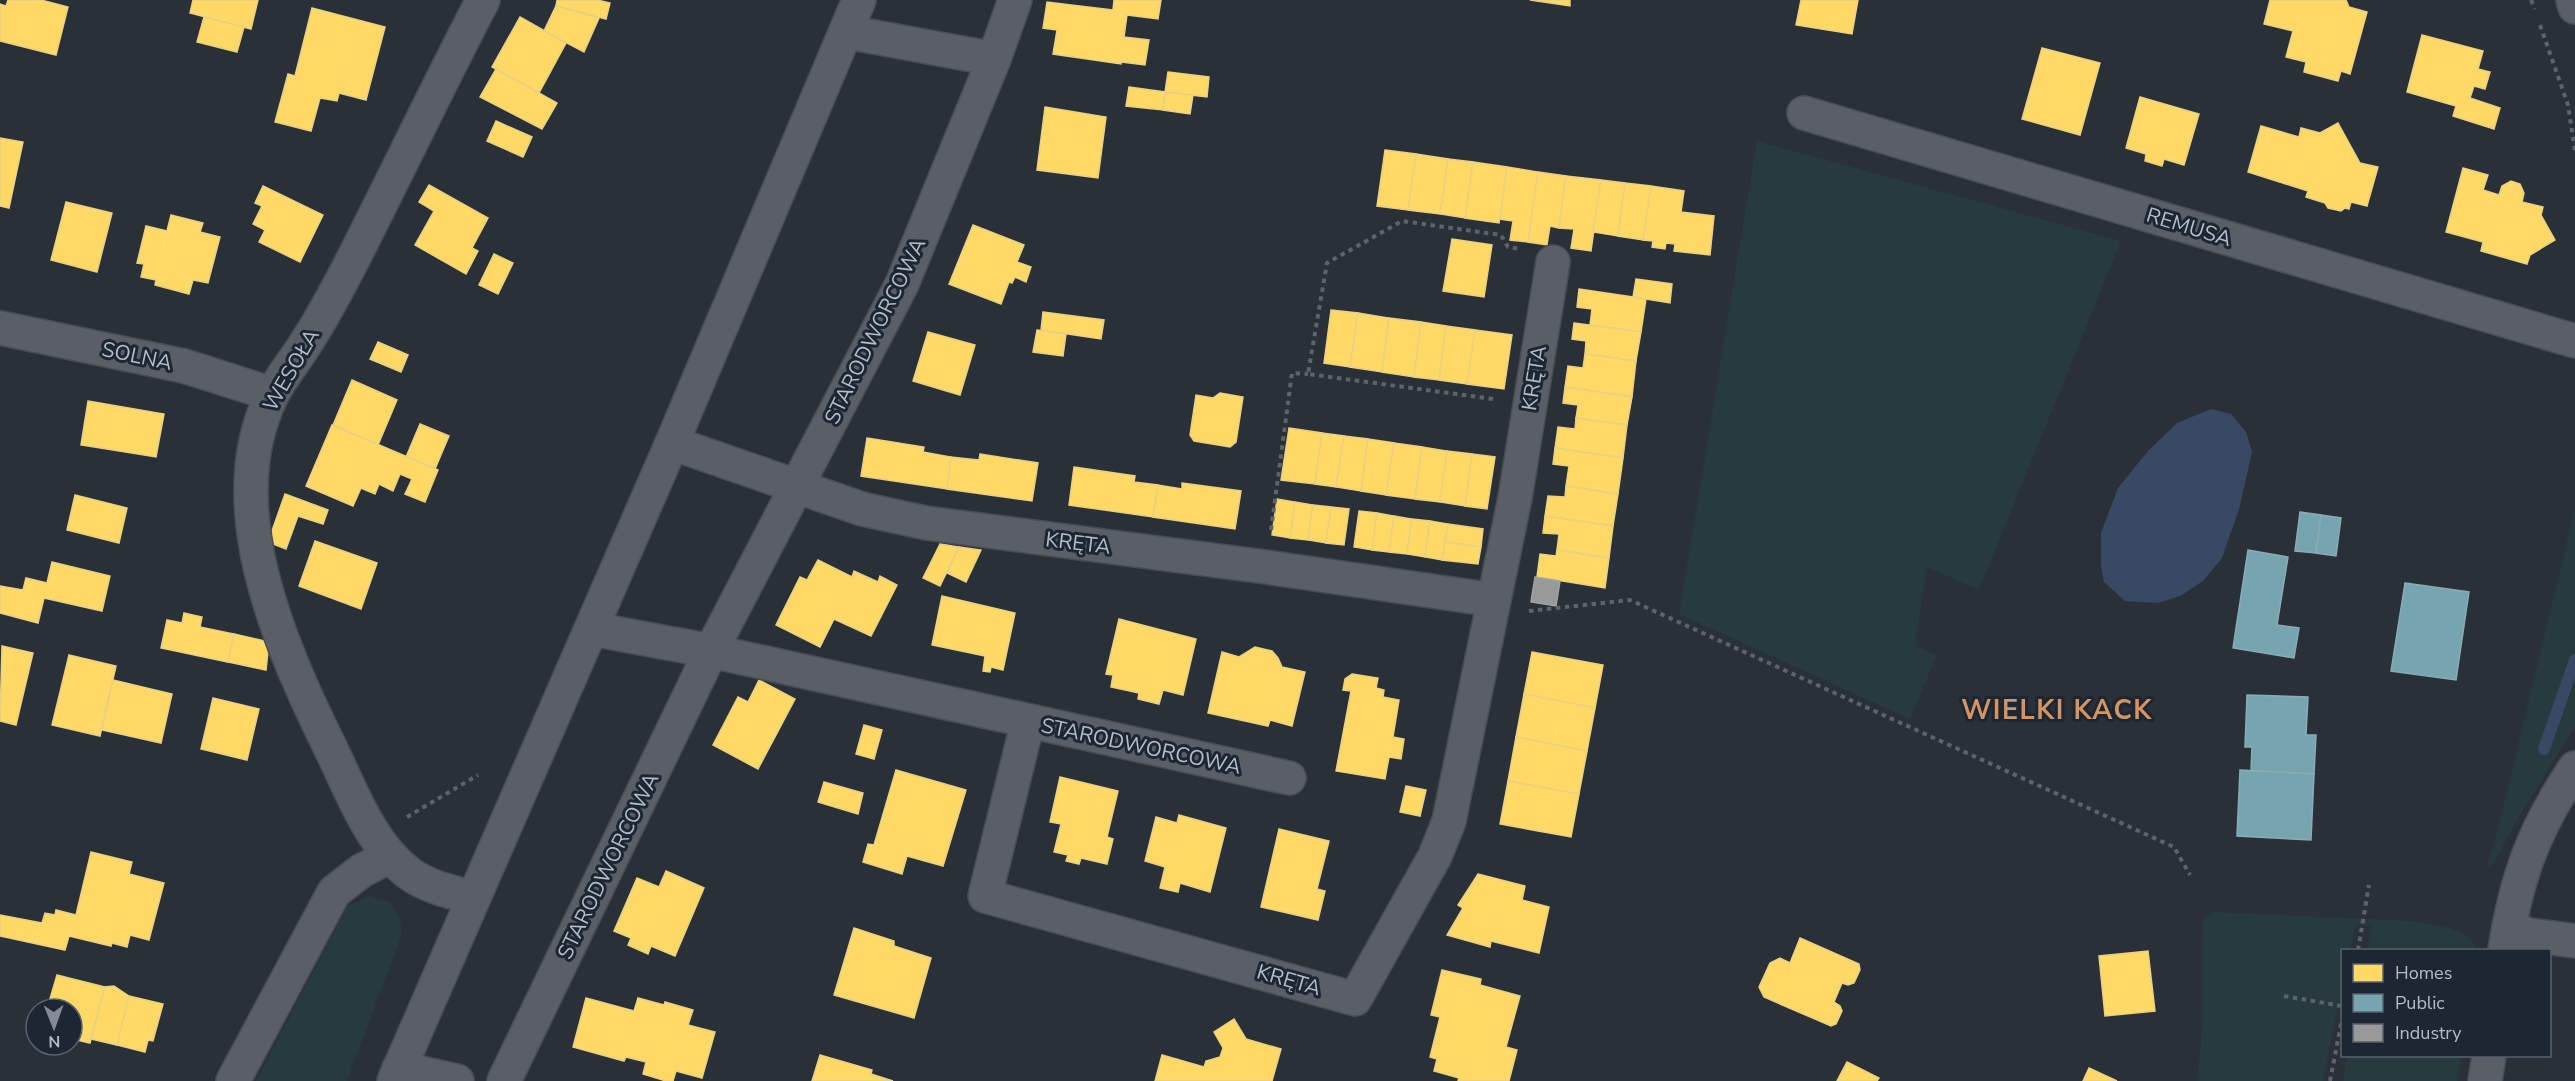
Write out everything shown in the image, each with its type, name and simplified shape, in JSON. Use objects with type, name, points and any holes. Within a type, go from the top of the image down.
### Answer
[{"type":"street","name":"WESOŁA","points":[[383,846],[298,682],[279,631],[256,552],[252,518],[252,470],[258,431],[272,394],[310,337],[348,268],[483,0]]},
{"type":"street","points":[[457,1081],[397,1075],[672,443],[859,0]]},
{"type":"street","name":"STARODWORCOWA","points":[[504,1081],[711,651],[902,284],[994,59],[1015,0]]},
{"type":"street","points":[[2573,0],[2575,7]]},
{"type":"street","points":[[847,33],[994,59]]},
{"type":"street","name":"REMUSA","points":[[1804,113],[2575,341]]},
{"type":"street","name":"KRĘTA","points":[[1028,721],[985,896],[1355,999],[1435,856],[1449,821],[1515,498],[1553,262]]},
{"type":"street","name":"SOLNA","points":[[0,328],[184,366],[272,394]]},
{"type":"street","name":"KRĘTA","points":[[672,443],[862,509],[926,523],[1266,567],[1494,600]]},
{"type":"street","name":"STARODWORCOWA","points":[[592,629],[711,651],[1289,778]]},
{"type":"street","points":[[2575,768],[2553,800],[2536,834],[2525,863],[2507,939],[2529,935],[2575,941]]},
{"type":"street","points":[[233,1081],[334,892],[361,871],[383,846],[410,875],[430,885],[473,898]]},
{"type":"street","points":[[2486,1081],[2489,1057]]},
{"type":"path","points":[[2531,0],[2568,105],[2575,151]]},
{"type":"path","points":[[1308,374],[1327,263],[1402,221],[1501,236],[1508,247],[1554,253],[1553,262]]},
{"type":"path","points":[[1266,567],[1292,373],[1530,404]]},
{"type":"path","points":[[1494,600],[1511,610],[1538,611],[1630,600],[2174,847],[2190,875]]},
{"type":"path","points":[[383,846],[478,775]]},
{"type":"path","points":[[2358,949],[2369,885]]},
{"type":"path","points":[[2284,996],[2341,1006]]},
{"type":"path","points":[[2330,1081],[2341,1029]]},
{"type":"green space","points":[[1757,141],[2121,241],[1979,590],[1927,567],[1915,646],[1937,655],[1910,719],[1679,614]]},
{"type":"green space","points":[[2575,508],[2575,726],[2520,815],[2495,861],[2486,869],[2497,833]]},
{"type":"green space","points":[[369,896],[390,902],[400,920],[402,934],[347,1081],[256,1081],[347,907]]},
{"type":"green space","points":[[2214,912],[2413,921],[2459,932],[2467,937],[2476,949],[2367,949],[2372,926],[2356,925],[2350,949],[2341,949],[2341,990],[2323,1081],[2197,1081],[2202,1031],[2203,920]]},
{"type":"green space","points":[[2347,1057],[2461,1057],[2457,1081],[2343,1081]]},
{"type":"water","points":[[2211,409],[2231,414],[2246,432],[2252,452],[2239,509],[2222,558],[2203,581],[2180,596],[2158,603],[2125,601],[2104,582],[2101,565],[2101,533],[2118,488],[2148,451],[2177,423]]},
{"type":"building: Homes","points":[[8,0],[41,0],[68,7],[56,55],[0,41],[0,4],[6,6]]},
{"type":"building: Homes","points":[[193,0],[258,0],[251,29],[190,13]]},
{"type":"building: Homes","points":[[557,0],[597,0],[610,3],[606,19],[556,6]]},
{"type":"building: Homes","points":[[1114,0],[1161,0],[1158,19],[1127,15],[1124,37],[1149,40],[1145,65],[1121,62],[1121,64],[1053,54],[1057,30],[1043,28],[1047,2],[1113,10]]},
{"type":"building: Homes","points":[[1530,0],[1570,0],[1570,6]]},
{"type":"building: Homes","points":[[1801,0],[1858,0],[1852,34],[1796,25]]},
{"type":"building: Homes","points":[[2270,0],[2346,0],[2349,7],[2367,12],[2350,74],[2341,71],[2338,81],[2304,72],[2306,62],[2286,57],[2293,31],[2264,24]]},
{"type":"building: Homes","points":[[556,6],[599,18],[584,52],[544,31]]},
{"type":"building: Homes","points":[[312,8],[385,27],[366,100],[339,93],[337,101],[320,98],[311,131],[275,122],[288,74],[295,76]]},
{"type":"building: Homes","points":[[204,17],[244,27],[237,52],[197,42]]},
{"type":"building: Homes","points":[[520,17],[566,43],[539,93],[492,67]]},
{"type":"building: Homes","points":[[2422,35],[2483,51],[2478,69],[2490,72],[2485,89],[2474,86],[2470,98],[2500,108],[2494,129],[2453,116],[2456,106],[2407,92]]},
{"type":"building: Homes","points":[[2042,48],[2100,63],[2080,135],[2022,119]]},
{"type":"building: Homes","points":[[496,69],[557,103],[542,129],[480,97]]},
{"type":"building: Homes","points":[[1168,72],[1209,77],[1207,97],[1165,92]]},
{"type":"building: Homes","points":[[1129,87],[1165,92],[1163,110],[1126,106]]},
{"type":"building: Homes","points":[[1165,92],[1193,95],[1190,114],[1163,110]]},
{"type":"building: Homes","points":[[2140,97],[2199,114],[2184,165],[2164,159],[2162,166],[2145,161],[2146,154],[2126,148]]},
{"type":"building: Homes","points":[[1045,107],[1106,117],[1098,178],[1037,170]]},
{"type":"building: Homes","points":[[496,121],[532,137],[523,157],[487,141]]},
{"type":"building: Homes","points":[[2338,123],[2360,163],[2378,167],[2367,206],[2351,202],[2349,209],[2345,208],[2341,211],[2328,208],[2325,203],[2306,197],[2308,191],[2248,172],[2261,126],[2299,137],[2301,128],[2320,133]]},
{"type":"building: Homes","points":[[0,138],[23,142],[9,208],[0,206]]},
{"type":"building: Homes","points":[[1385,150],[1416,154],[1408,210],[1377,206]]},
{"type":"building: Homes","points":[[1416,154],[1448,159],[1440,214],[1408,210]]},
{"type":"building: Homes","points":[[1448,159],[1473,162],[1465,218],[1440,214]]},
{"type":"building: Homes","points":[[1473,162],[1507,167],[1499,223],[1465,218]]},
{"type":"building: Homes","points":[[1507,167],[1538,172],[1528,242],[1510,240],[1513,221],[1500,219]]},
{"type":"building: Homes","points":[[2463,168],[2488,175],[2483,190],[2499,195],[2502,186],[2511,181],[2520,184],[2524,193],[2522,202],[2543,207],[2541,215],[2555,240],[2530,255],[2527,264],[2481,251],[2483,242],[2446,232]]},
{"type":"building: Homes","points":[[1538,172],[1566,176],[1559,228],[1550,226],[1547,245],[1528,242]]},
{"type":"building: Homes","points":[[1566,176],[1601,180],[1591,251],[1571,248],[1574,229],[1559,228]]},
{"type":"building: Homes","points":[[1601,180],[1625,183],[1618,236],[1593,232]]},
{"type":"building: Homes","points":[[1625,183],[1651,186],[1643,240],[1618,236]]},
{"type":"building: Homes","points":[[429,185],[488,218],[472,248],[478,251],[466,274],[415,245],[434,211],[419,202]]},
{"type":"building: Homes","points":[[263,186],[323,215],[300,262],[259,242],[265,230],[253,224],[262,206],[255,203]]},
{"type":"building: Homes","points":[[1651,186],[1684,191],[1681,212],[1714,216],[1710,255],[1674,251],[1675,244],[1666,243],[1665,249],[1652,247],[1653,241],[1643,240]]},
{"type":"building: Homes","points":[[66,202],[112,213],[97,272],[51,260]]},
{"type":"building: Homes","points":[[171,215],[203,223],[200,232],[220,237],[208,283],[193,280],[189,294],[155,285],[156,280],[141,277],[144,264],[137,263],[146,226],[167,231]]},
{"type":"building: Homes","points":[[973,225],[1024,245],[1017,262],[1031,267],[1026,282],[1015,277],[1012,283],[1009,282],[1001,304],[949,284]]},
{"type":"building: Homes","points":[[1452,239],[1492,245],[1484,297],[1443,291]]},
{"type":"building: Homes","points":[[494,254],[513,263],[498,294],[479,285]]},
{"type":"building: Homes","points":[[1636,279],[1672,284],[1670,303],[1633,297]]},
{"type":"building: Homes","points":[[1579,289],[1646,299],[1641,332],[1590,325],[1592,309],[1577,307]]},
{"type":"building: Homes","points":[[1331,310],[1358,313],[1350,367],[1324,363]]},
{"type":"building: Homes","points":[[1043,312],[1104,320],[1101,339],[1041,330]]},
{"type":"building: Homes","points":[[1358,313],[1389,318],[1382,372],[1350,367]]},
{"type":"building: Homes","points":[[1389,318],[1421,322],[1414,377],[1382,372]]},
{"type":"building: Homes","points":[[1421,322],[1446,326],[1439,380],[1414,377]]},
{"type":"building: Homes","points":[[1574,323],[1641,332],[1636,361],[1585,354],[1586,341],[1572,339]]},
{"type":"building: Homes","points":[[1446,326],[1475,330],[1467,384],[1439,380]]},
{"type":"building: Homes","points":[[1037,330],[1066,334],[1063,356],[1033,352]]},
{"type":"building: Homes","points":[[1475,330],[1512,335],[1504,389],[1467,384]]},
{"type":"building: Homes","points":[[928,332],[975,345],[960,395],[913,381]]},
{"type":"building: Homes","points":[[378,342],[408,355],[401,372],[370,359]]},
{"type":"building: Homes","points":[[1585,354],[1636,361],[1632,397],[1565,387],[1568,366],[1583,368]]},
{"type":"building: Homes","points":[[352,380],[397,400],[378,445],[333,425]]},
{"type":"building: Homes","points":[[1565,387],[1632,397],[1627,425],[1576,418],[1578,405],[1563,403]]},
{"type":"building: Homes","points":[[1220,393],[1243,397],[1236,442],[1230,447],[1194,441],[1190,435],[1196,395],[1213,398]]},
{"type":"building: Homes","points":[[88,401],[164,414],[156,457],[81,445]]},
{"type":"building: Homes","points":[[1576,418],[1627,425],[1623,458],[1555,448],[1558,427],[1575,429]]},
{"type":"building: Homes","points":[[420,424],[449,436],[435,469],[406,457]]},
{"type":"building: Homes","points":[[332,425],[438,470],[425,502],[405,494],[412,479],[400,474],[393,491],[379,484],[375,494],[361,488],[353,506],[306,486]]},
{"type":"building: Homes","points":[[1289,428],[1322,433],[1315,484],[1281,480]]},
{"type":"building: Homes","points":[[1322,433],[1344,436],[1336,487],[1315,484]]},
{"type":"building: Homes","points":[[1344,436],[1368,439],[1361,491],[1336,487]]},
{"type":"building: Homes","points":[[867,438],[924,447],[923,452],[951,457],[947,489],[861,476]]},
{"type":"building: Homes","points":[[1368,439],[1394,443],[1386,495],[1361,491]]},
{"type":"building: Homes","points":[[1394,443],[1422,447],[1415,499],[1386,495]]},
{"type":"building: Homes","points":[[1422,447],[1447,451],[1440,502],[1415,499]]},
{"type":"building: Homes","points":[[1555,448],[1623,458],[1618,494],[1566,486],[1569,466],[1553,464]]},
{"type":"building: Homes","points":[[1447,451],[1472,454],[1465,506],[1440,502]]},
{"type":"building: Homes","points":[[980,454],[1038,463],[1032,501],[947,489],[951,457],[979,460]]},
{"type":"building: Homes","points":[[1472,454],[1495,457],[1487,509],[1465,506]]},
{"type":"building: Homes","points":[[1074,467],[1135,476],[1134,482],[1158,485],[1153,517],[1069,505]]},
{"type":"building: Homes","points":[[1182,483],[1241,491],[1235,529],[1153,517],[1158,485],[1182,489]]},
{"type":"building: Homes","points":[[1566,486],[1618,494],[1613,526],[1545,516],[1548,496],[1565,497]]},
{"type":"building: Homes","points":[[285,494],[328,510],[323,524],[298,516],[286,549],[268,542]]},
{"type":"building: Homes","points":[[75,495],[127,508],[119,543],[67,530]]},
{"type":"building: Homes","points":[[1277,499],[1295,502],[1290,538],[1272,535]]},
{"type":"building: Homes","points":[[1295,502],[1313,505],[1308,540],[1290,538]]},
{"type":"building: Homes","points":[[1313,505],[1331,507],[1326,543],[1308,540]]},
{"type":"building: Homes","points":[[1331,507],[1349,509],[1344,545],[1326,543]]},
{"type":"building: Homes","points":[[1359,511],[1377,513],[1372,550],[1354,547]]},
{"type":"building: Homes","points":[[1377,513],[1394,516],[1389,552],[1372,550]]},
{"type":"building: Homes","points":[[1394,516],[1412,519],[1407,554],[1389,552]]},
{"type":"building: Homes","points":[[1545,516],[1613,526],[1609,558],[1557,550],[1559,534],[1543,533]]},
{"type":"building: Homes","points":[[1412,519],[1430,521],[1425,557],[1407,554]]},
{"type":"building: Homes","points":[[1430,521],[1448,524],[1442,560],[1425,557]]},
{"type":"building: Homes","points":[[1448,524],[1483,529],[1481,547],[1445,542]]},
{"type":"building: Homes","points":[[315,541],[377,563],[361,609],[299,586]]},
{"type":"building: Homes","points":[[1445,542],[1481,547],[1478,564],[1442,560]]},
{"type":"building: Homes","points":[[940,544],[959,547],[940,586],[923,578]]},
{"type":"building: Homes","points":[[959,547],[981,550],[966,582],[947,573]]},
{"type":"building: Homes","points":[[1557,550],[1609,558],[1605,588],[1537,577],[1540,554],[1556,556]]},
{"type":"building: Homes","points":[[818,560],[852,577],[854,571],[878,582],[880,576],[897,585],[871,636],[834,619],[820,647],[776,625],[800,577],[807,580]]},
{"type":"building: Homes","points":[[52,562],[110,576],[102,611],[44,598],[38,623],[0,613],[0,586],[23,590],[26,578],[47,583]]},
{"type":"building: Homes","points":[[942,596],[1015,613],[1003,670],[991,667],[990,672],[983,671],[985,656],[932,645]]},
{"type":"building: Homes","points":[[184,613],[202,617],[200,627],[234,634],[228,662],[161,648],[167,620],[182,623]]},
{"type":"building: Homes","points":[[1119,619],[1196,639],[1183,695],[1163,690],[1159,704],[1138,699],[1139,693],[1111,687],[1113,675],[1106,674]]},
{"type":"building: Homes","points":[[234,634],[269,642],[266,670],[228,662]]},
{"type":"building: Homes","points":[[2,646],[33,653],[16,725],[0,721]]},
{"type":"building: Homes","points":[[1255,647],[1272,651],[1282,667],[1305,672],[1292,726],[1270,720],[1268,726],[1208,713],[1222,652],[1239,657]]},
{"type":"building: Homes","points":[[1532,652],[1603,665],[1595,708],[1524,694]]},
{"type":"building: Homes","points":[[69,655],[116,666],[100,736],[52,725]]},
{"type":"building: Homes","points":[[1352,674],[1378,678],[1376,688],[1384,690],[1383,697],[1399,700],[1393,737],[1404,739],[1401,759],[1389,757],[1385,779],[1336,771],[1351,691],[1343,690],[1345,679]]},
{"type":"building: Homes","points":[[113,680],[172,694],[161,743],[102,730]]},
{"type":"building: Homes","points":[[759,680],[795,699],[758,769],[713,745],[738,697],[748,702]]},
{"type":"building: Homes","points":[[1524,694],[1595,708],[1587,751],[1516,737]]},
{"type":"building: Homes","points":[[213,698],[259,709],[247,760],[201,749]]},
{"type":"building: Homes","points":[[864,725],[882,730],[874,759],[856,754]]},
{"type":"building: Homes","points":[[1516,737],[1587,751],[1579,794],[1508,781]]},
{"type":"building: Homes","points":[[896,770],[966,790],[943,866],[907,856],[902,874],[863,862],[868,844],[874,845]]},
{"type":"building: Homes","points":[[1060,777],[1118,791],[1107,837],[1113,839],[1107,864],[1081,858],[1079,864],[1066,861],[1068,855],[1054,852],[1061,824],[1050,822]]},
{"type":"building: Homes","points":[[1508,781],[1579,794],[1571,837],[1500,824]]},
{"type":"building: Homes","points":[[824,782],[863,793],[858,814],[818,802]]},
{"type":"building: Homes","points":[[1406,786],[1426,790],[1420,816],[1400,812]]},
{"type":"building: Homes","points":[[1179,815],[1226,828],[1210,892],[1180,883],[1178,892],[1160,888],[1165,867],[1145,861],[1156,817],[1177,823]]},
{"type":"building: Homes","points":[[1279,829],[1329,841],[1317,889],[1325,891],[1318,920],[1261,907]]},
{"type":"building: Homes","points":[[91,852],[132,862],[129,874],[164,883],[149,940],[130,935],[127,947],[112,943],[111,946],[69,936],[65,950],[0,936],[0,915],[42,923],[45,913],[55,915],[56,910],[76,915]]},
{"type":"building: Homes","points":[[666,871],[704,888],[675,956],[651,946],[648,954],[628,945],[631,938],[614,931],[637,878],[659,887]]},
{"type":"building: Homes","points":[[1478,874],[1525,886],[1522,900],[1549,907],[1539,953],[1491,941],[1490,947],[1447,935],[1463,908],[1458,905]]},
{"type":"building: Homes","points":[[854,928],[894,941],[894,946],[931,958],[914,1018],[834,995]]},
{"type":"building: Homes","points":[[1800,938],[1859,964],[1860,970],[1854,983],[1848,985],[1842,983],[1834,1002],[1840,1006],[1842,1011],[1836,1024],[1831,1026],[1764,997],[1759,987],[1770,963],[1780,958],[1790,963]]},
{"type":"building: Homes","points":[[2148,951],[2155,1011],[2105,1016],[2099,956]]},
{"type":"building: Homes","points":[[1442,970],[1481,979],[1480,985],[1520,996],[1506,1047],[1517,1050],[1509,1081],[1458,1081],[1459,1078],[1434,1071],[1437,1059],[1430,1057],[1440,1017],[1431,1015]]},
{"type":"building: Homes","points":[[57,975],[105,987],[90,1043],[84,1042],[84,997],[51,997]]},
{"type":"building: Homes","points":[[114,986],[129,996],[117,1045],[91,1039],[105,987]]},
{"type":"building: Homes","points":[[129,996],[163,1004],[153,1041],[148,1040],[145,1052],[117,1045]]},
{"type":"building: Homes","points":[[586,998],[634,1011],[638,998],[664,1005],[665,1002],[693,1010],[688,1025],[715,1032],[702,1078],[676,1071],[673,1081],[666,1081],[643,1074],[646,1062],[626,1057],[624,1061],[573,1047]]},
{"type":"building: Homes","points":[[1234,1019],[1246,1039],[1281,1049],[1272,1081],[1155,1081],[1162,1055],[1204,1067],[1206,1061],[1220,1057],[1223,1048],[1214,1032]]},
{"type":"building: Homes","points":[[820,1055],[872,1070],[871,1074],[893,1081],[812,1081]]},
{"type":"building: Homes","points":[[1847,1062],[1879,1078],[1877,1081],[1837,1081]]},
{"type":"building: Homes","points":[[2089,1068],[2117,1081],[2083,1081]]},
{"type":"building: Public","points":[[2300,512],[2321,515],[2316,553],[2295,551]]},
{"type":"building: Public","points":[[2321,515],[2341,518],[2336,556],[2316,553]]},
{"type":"building: Public","points":[[2248,550],[2288,557],[2277,625],[2299,628],[2294,658],[2233,648]]},
{"type":"building: Public","points":[[2405,583],[2469,592],[2456,680],[2391,671]]},
{"type":"building: Public","points":[[2247,695],[2308,697],[2306,735],[2316,735],[2314,774],[2251,771],[2252,747],[2245,747]]},
{"type":"building: Public","points":[[2240,770],[2314,774],[2311,840],[2237,836]]},
{"type":"building: Industry","points":[[1535,577],[1560,581],[1556,606],[1531,602]]},
{"type":"waterway","points":[[2544,749],[2575,660]]},
{"type":"district","name":"WIELKI KACK","points":[[2057,710]]}]
